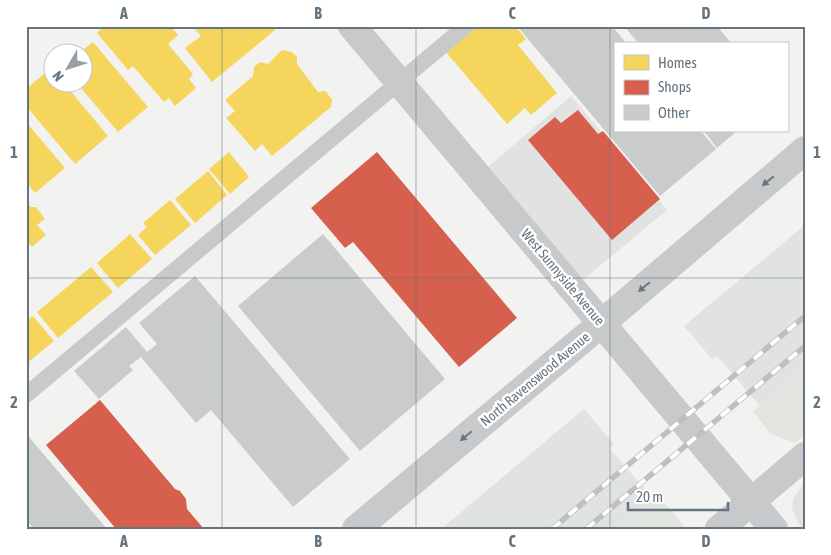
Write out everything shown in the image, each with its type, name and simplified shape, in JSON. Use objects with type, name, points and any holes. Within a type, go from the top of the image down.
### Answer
[{"type":"street","name":"West Sunnyside Avenue","points":[[352,26],[774,529]]},
{"type":"street","name":"North Ravenswood Avenue","points":[[356,529],[805,150]]},
{"type":"street","points":[[719,529],[805,456]]},
{"type":"lane","points":[[26,395],[466,26]]},
{"type":"shaded area","points":[[571,96],[667,210],[577,285],[483,171]]},
{"type":"shaded area","points":[[805,225],[805,366],[760,406],[717,356],[712,359],[684,326]]},
{"type":"shaded area","points":[[805,366],[805,434],[795,443],[771,434],[753,412]]},
{"type":"shaded area","points":[[584,409],[614,444],[609,448],[652,497],[615,529],[441,529]]},
{"type":"shaded area","points":[[805,481],[805,529],[803,529],[792,509],[793,499]]},
{"type":"shaded area","points":[[657,494],[687,529],[614,529],[652,497]]},
{"type":"building: Homes","points":[[104,26],[176,26],[173,29],[178,35],[168,44],[193,74],[189,79],[196,88],[175,106],[169,98],[164,102],[133,66],[128,70],[97,33]]},
{"type":"building: Homes","points":[[192,26],[272,26],[275,30],[212,82],[185,48],[201,36]]},
{"type":"building: Homes","points":[[475,26],[507,26],[510,29],[515,26],[526,39],[518,45],[557,93],[531,115],[525,108],[507,124],[446,52]]},
{"type":"building: Homes","points":[[92,43],[148,107],[118,132],[84,92],[92,92]]},
{"type":"building: Homes","points":[[282,50],[292,52],[297,57],[297,64],[318,92],[325,91],[332,99],[331,107],[272,156],[262,144],[255,151],[226,118],[235,111],[225,100],[253,76],[254,67],[260,62],[268,64]]},
{"type":"building: Homes","points":[[42,76],[42,92],[71,92],[108,136],[75,164],[26,106],[26,89]]},
{"type":"building: Homes","points":[[26,122],[65,168],[35,193],[26,182]]},
{"type":"building: Homes","points":[[229,152],[249,177],[230,194],[209,169]]},
{"type":"building: Homes","points":[[208,171],[227,195],[195,223],[175,199]]},
{"type":"building: Homes","points":[[170,200],[191,225],[155,255],[138,235],[147,227],[143,223]]},
{"type":"building: Homes","points":[[26,202],[31,207],[36,207],[45,219],[37,225],[46,235],[32,247],[26,239]]},
{"type":"building: Homes","points":[[130,234],[152,259],[118,288],[97,263]]},
{"type":"building: Homes","points":[[91,267],[113,292],[58,338],[37,312]]},
{"type":"building: Homes","points":[[33,316],[54,341],[26,364],[26,321]]},
{"type":"building: Shops","points":[[578,110],[598,134],[603,131],[660,199],[612,240],[528,140],[555,117],[561,123]]},
{"type":"building: Shops","points":[[377,152],[517,318],[459,367],[353,242],[345,248],[311,208]]},
{"type":"building: Shops","points":[[100,400],[175,489],[180,491],[186,499],[187,509],[204,529],[116,529],[46,445]]},
{"type":"building: Other","points":[[517,26],[612,26],[625,42],[614,42],[614,132],[702,132],[716,149],[660,196]]},
{"type":"building: Other","points":[[624,26],[717,26],[730,42],[637,42]]},
{"type":"building: Other","points":[[705,132],[736,132],[717,148]]},
{"type":"building: Other","points":[[323,234],[445,379],[360,451],[238,306]]},
{"type":"building: Other","points":[[195,276],[350,459],[293,507],[211,410],[196,423],[141,357],[129,366],[133,370],[99,399],[74,371],[126,327],[147,352],[157,344],[139,323]]},
{"type":"building: Other","points":[[29,437],[107,529],[34,529],[26,520],[26,439]]},
{"type":"railway","points":[[552,529],[805,316]]},
{"type":"railway","points":[[586,529],[805,346]]}]
